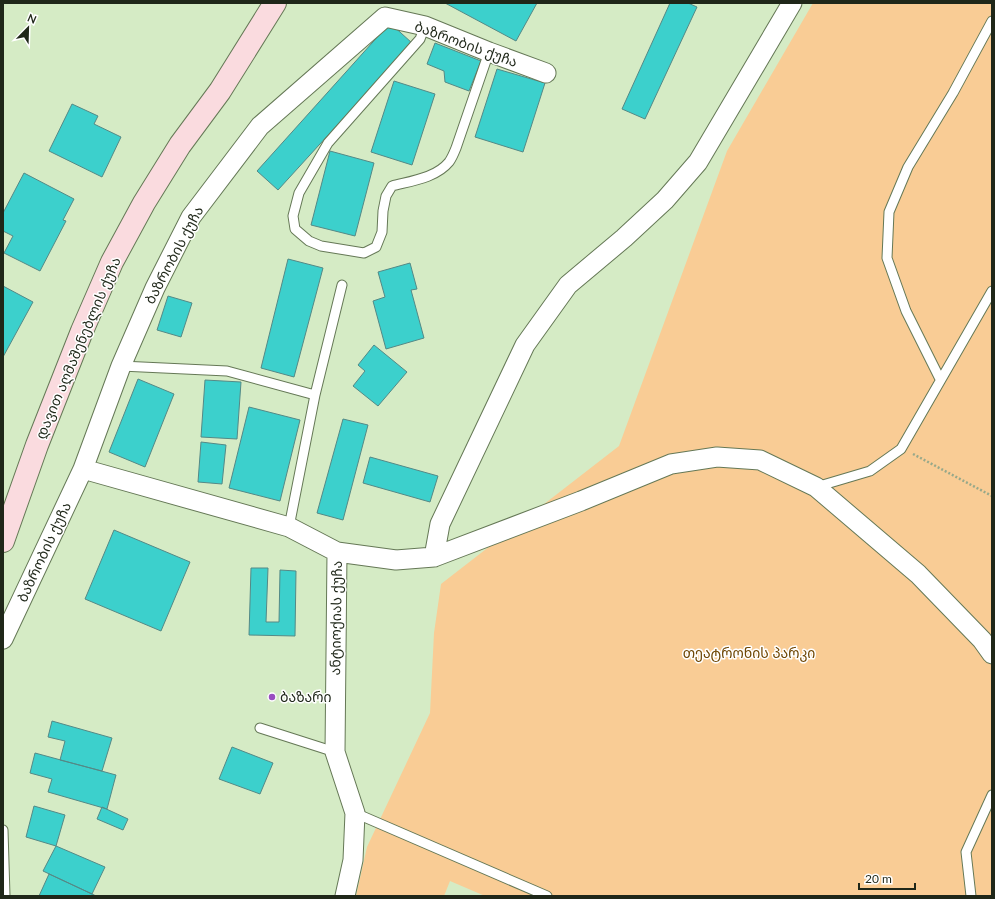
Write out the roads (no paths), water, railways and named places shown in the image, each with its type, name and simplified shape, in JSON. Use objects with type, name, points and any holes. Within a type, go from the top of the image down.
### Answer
[{"type":"main road","name":"დავით აღმაშენებლის ქუჩა","points":[[5,531],[68,366],[112,262],[144,203],[180,145],[220,91],[274,3]]},
{"type":"street","points":[[434,558],[440,524],[525,345],[568,285],[624,238],[665,200],[698,162],[792,3]]},
{"type":"street","name":"ბაზრობის ქუჩა","points":[[3,639],[83,469],[121,366],[155,288],[191,217],[260,126],[385,17],[425,26],[546,73]]},
{"type":"street","points":[[83,469],[289,527],[337,552],[396,560],[434,558],[581,501],[671,464],[717,457],[760,460],[816,487],[918,574],[982,640],[992,654]]},
{"type":"street","name":"ანტიოქიას ქუჩა","points":[[337,552],[335,752],[355,813],[353,860],[345,896]]},
{"type":"lane","points":[[940,379],[906,311],[887,258],[889,212],[908,167],[988,38],[992,21]]},
{"type":"lane","points":[[425,26],[420,39],[328,143],[299,192],[293,216],[295,229],[300,235],[309,241],[322,246],[364,253],[376,248],[382,232],[383,211],[386,196],[392,186],[426,177],[444,168],[451,161],[489,52]]},
{"type":"lane","points":[[289,527],[315,395],[342,285]]},
{"type":"lane","points":[[816,487],[870,470],[901,449],[992,291]]},
{"type":"lane","points":[[121,366],[227,371],[315,395]]},
{"type":"lane","points":[[260,728],[335,752]]},
{"type":"lane","points":[[971,896],[966,852],[992,795]]},
{"type":"lane","points":[[355,813],[547,896]]},
{"type":"lane","points":[[3,830],[6,896]]},
{"type":"place","name":"ბაზარი","points":[[272,697]]},
{"type":"park label","name":"თეატრონის პარკი","points":[[749,653]]}]
